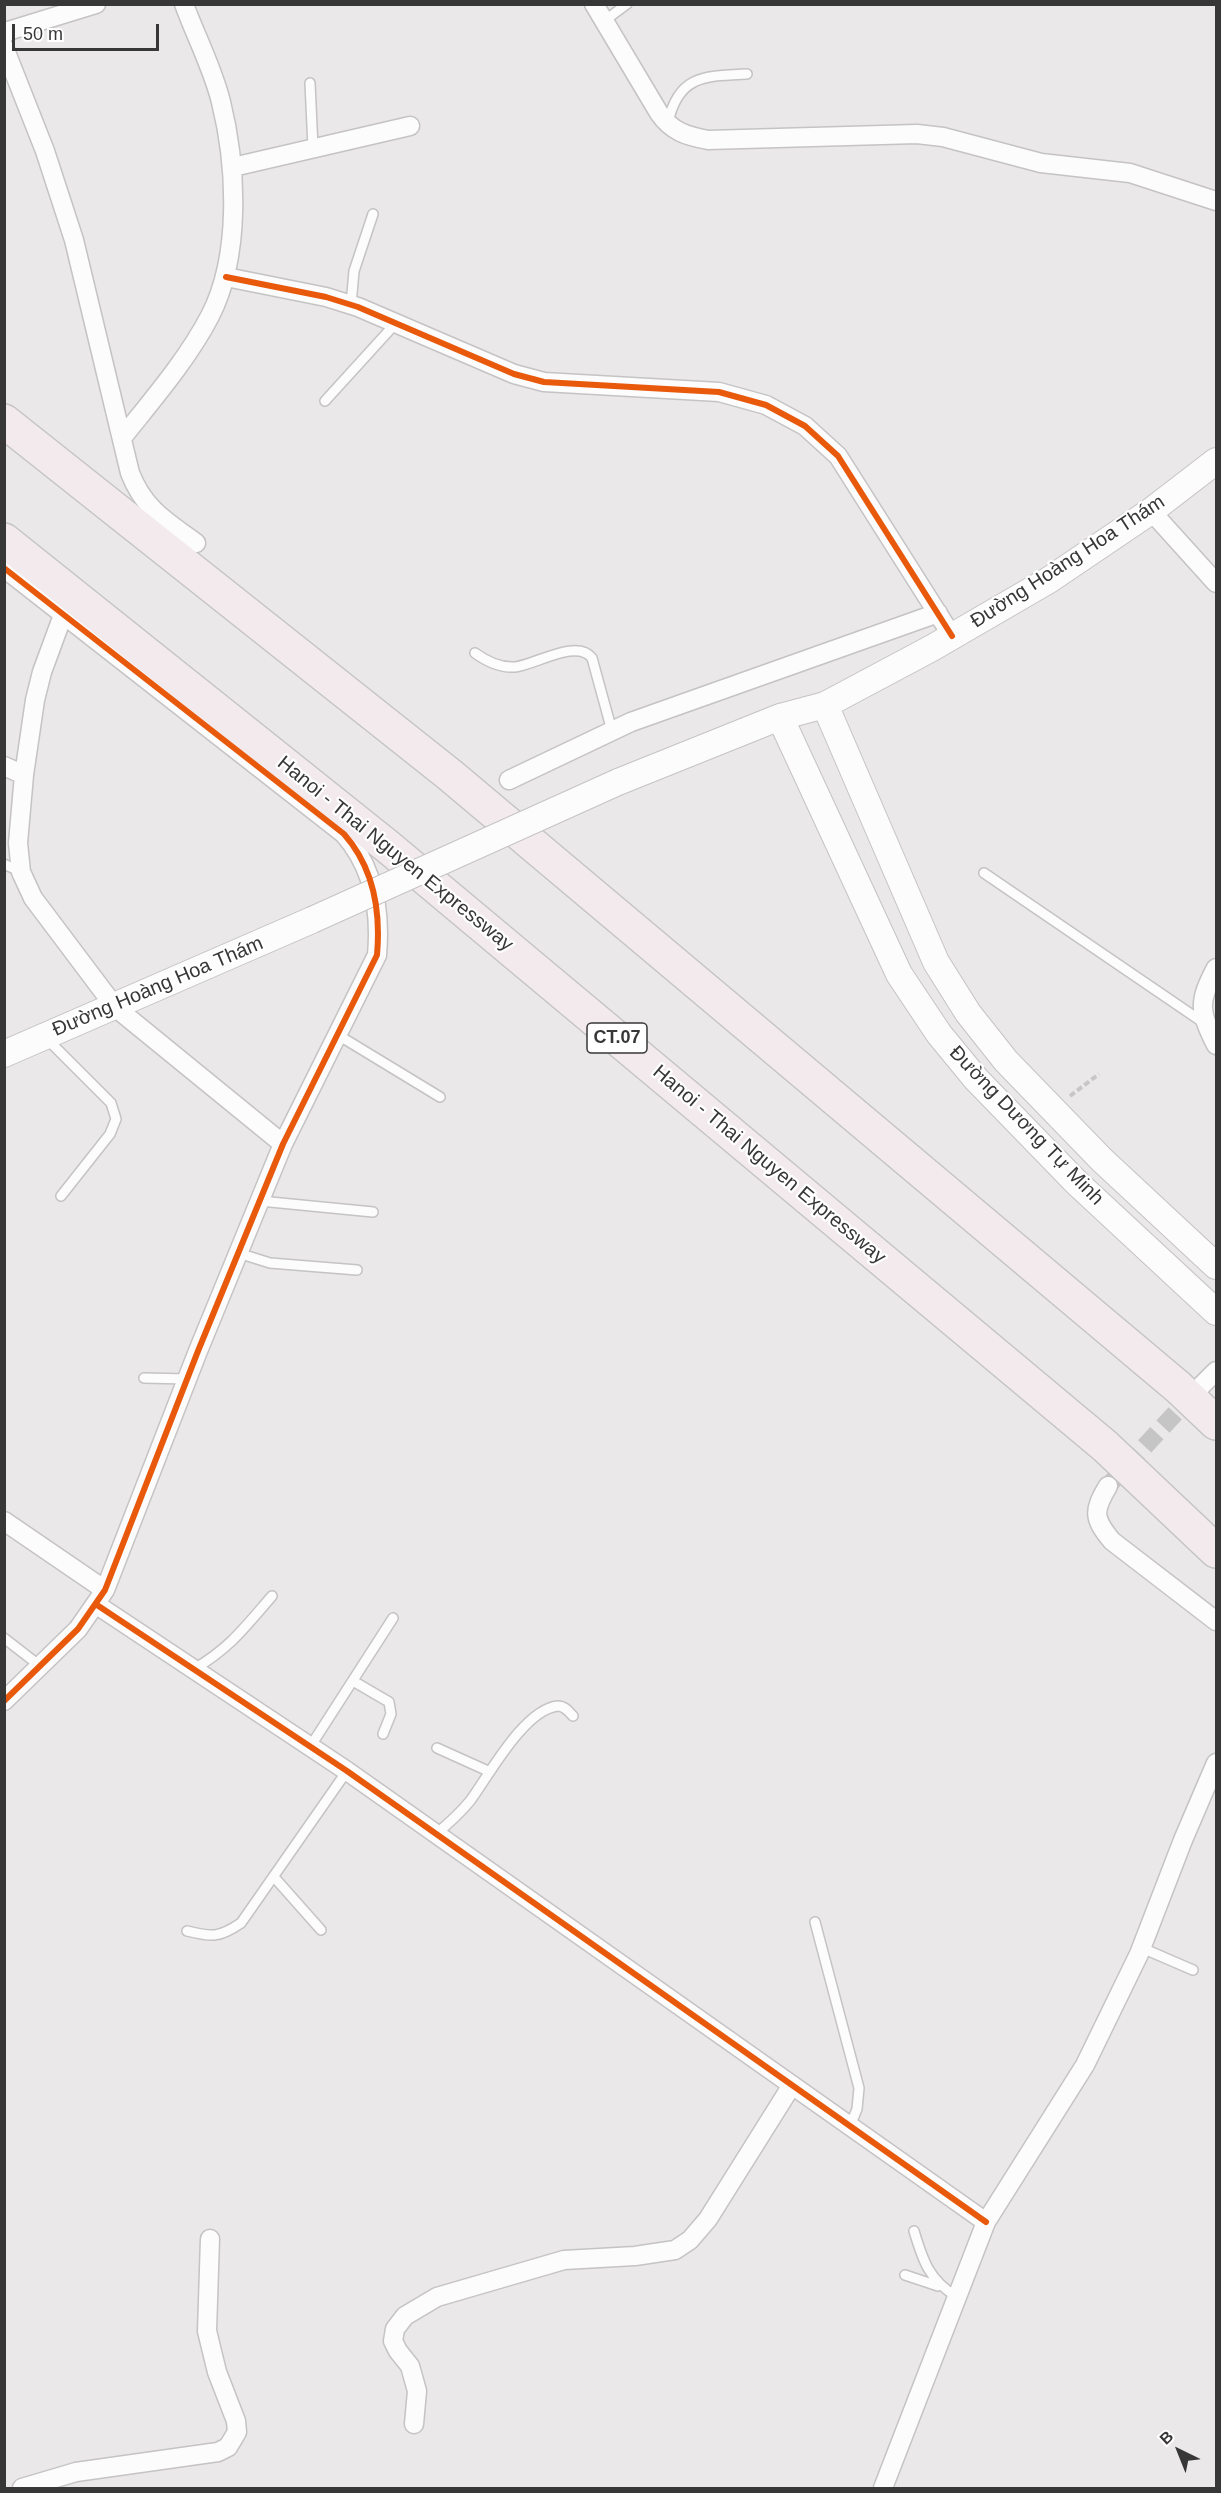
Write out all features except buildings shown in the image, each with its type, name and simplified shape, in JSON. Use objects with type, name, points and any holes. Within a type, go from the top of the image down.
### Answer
[{"type":"highway","points":[[4,421],[450,775],[1169,1379],[1216,1423]]},
{"type":"highway","name":"Hanoi - Thai Nguyen Expressway","points":[[4,540],[387,846],[1106,1446],[1216,1551]]},
{"type":"street","points":[[96,4],[8,31],[5,46],[45,151],[74,240],[130,473],[138,495],[155,513],[196,543]]},
{"type":"street","points":[[122,438],[189,351],[210,315],[226,277],[233,167],[221,101],[184,4]]},
{"type":"street","points":[[594,4],[667,125],[678,133],[708,140],[917,134],[943,137],[1041,162],[1130,173],[1216,201]]},
{"type":"street","points":[[233,167],[410,126]]},
{"type":"street","points":[[226,277],[351,305],[514,374],[544,382],[720,392],[766,405],[805,426],[838,456],[952,636]]},
{"type":"street","name":"Đường Hoàng Hoa Thám","points":[[4,1054],[312,920],[618,782],[780,717],[825,705],[1049,580],[1151,511],[1216,461]]},
{"type":"street","points":[[1151,511],[1216,583]]},
{"type":"street","points":[[4,568],[344,834],[359,852],[375,896],[380,923],[377,955],[283,1144],[101,1598],[78,1629],[4,1701]]},
{"type":"street","points":[[509,780],[612,731],[938,613]]},
{"type":"street","points":[[63,615],[39,681],[24,775],[18,843],[13,868],[115,1006],[283,1144]]},
{"type":"street","name":"Đường Dương Tự Minh","points":[[825,705],[936,962],[968,1013],[1006,1061],[1102,1160],[1216,1266]]},
{"type":"street","name":"Đường Dương Tự Minh","points":[[780,717],[899,974],[939,1034],[976,1079],[1077,1183],[1216,1312]]},
{"type":"street","points":[[4,766],[24,775]]},
{"type":"street","points":[[1216,968],[1204,992],[1201,1006],[1216,1045]]},
{"type":"street","points":[[1195,1392],[1216,1371]]},
{"type":"street","points":[[1108,1486],[1098,1502],[1096,1514],[1101,1527],[1112,1541],[1216,1621]]},
{"type":"street","points":[[4,1521],[194,1669],[347,1771],[986,2222]]},
{"type":"street","points":[[883,2488],[986,2222],[1085,2065],[1142,1948],[1183,1840],[1216,1763]]},
{"type":"street","points":[[414,2424],[417,2391],[410,2366],[393,2341],[395,2330],[405,2316],[437,2297],[564,2260],[635,2256],[675,2250],[690,2240],[708,2219],[759,2142],[792,2085]]},
{"type":"street","points":[[22,2488],[76,2472],[218,2452],[228,2447],[234,2440],[237,2432],[236,2421],[217,2372],[207,2331],[210,2239]]},
{"type":"lane","points":[[604,21],[627,4]]},
{"type":"lane","points":[[667,125],[670,111],[681,92],[692,81],[704,76],[747,74]]},
{"type":"lane","points":[[310,83],[313,148]]},
{"type":"lane","points":[[351,305],[354,271],[373,214]]},
{"type":"lane","points":[[325,401],[396,323]]},
{"type":"lane","points":[[475,653],[503,666],[516,667],[558,653],[582,651],[588,653],[592,658],[612,731]]},
{"type":"lane","points":[[984,873],[1206,1024]]},
{"type":"lane","points":[[338,1035],[440,1097]]},
{"type":"lane","points":[[44,1036],[111,1103],[116,1119],[110,1134],[61,1196]]},
{"type":"lane","points":[[260,1201],[373,1212]]},
{"type":"lane","points":[[238,1253],[270,1263],[357,1270]]},
{"type":"lane","points":[[144,1378],[187,1379]]},
{"type":"lane","points":[[194,1669],[230,1644],[272,1596]]},
{"type":"lane","points":[[310,1747],[393,1618]]},
{"type":"lane","points":[[4,1638],[40,1666]]},
{"type":"lane","points":[[353,1681],[389,1702],[391,1714],[383,1734]]},
{"type":"lane","points":[[436,1834],[469,1802],[488,1771],[518,1733],[549,1709],[565,1707],[573,1716]]},
{"type":"lane","points":[[437,1749],[488,1771]]},
{"type":"lane","points":[[187,1931],[211,1937],[227,1933],[241,1923],[347,1771]]},
{"type":"lane","points":[[274,1878],[321,1930]]},
{"type":"lane","points":[[814,1922],[859,2088],[857,2109],[850,2127]]},
{"type":"lane","points":[[1142,1948],[1193,1970]]},
{"type":"lane","points":[[914,2231],[931,2276],[938,2286]]},
{"type":"lane","points":[[905,2275],[938,2286],[957,2297]]},
{"type":"path","points":[[1053,1110],[1099,1074]]},
{"type":"tunnel","points":[[1108,1486],[1194,1393]]},
{"type":"cycle path","points":[[226,277],[326,297],[358,307],[514,374],[544,382],[719,392],[766,405],[805,426],[838,456],[952,636]]},
{"type":"cycle path","points":[[4,568],[344,834],[369,875],[378,922],[377,955],[283,1144],[198,1351],[105,1590],[78,1629],[4,1701]]},
{"type":"cycle path","points":[[97,1605],[347,1771],[986,2222]]}]
